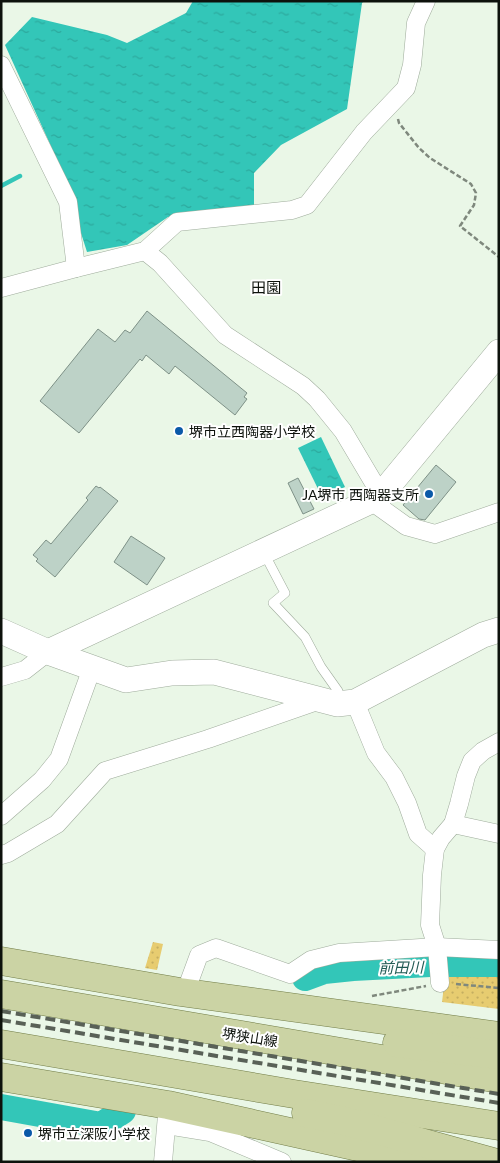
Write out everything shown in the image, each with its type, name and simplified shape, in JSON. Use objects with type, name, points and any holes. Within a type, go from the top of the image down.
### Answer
[{"type":"main road","points":[[1,961],[185,992],[499,1036]]},
{"type":"main road","name":"堺狭山線","points":[[1,994],[499,1078]]},
{"type":"main road","points":[[233,1034],[322,1035],[499,1055]]},
{"type":"main road","points":[[12,1046],[294,1094],[499,1126]]},
{"type":"main road","points":[[12,1046],[181,1086],[344,1121],[493,1162]]},
{"type":"main road","points":[[1,1077],[167,1115],[426,1162]]},
{"type":"street","points":[[1,288],[145,251],[177,222],[292,210],[307,205],[364,132],[406,88],[412,64],[416,23],[426,1]]},
{"type":"street","points":[[1,65],[68,202],[76,268]]},
{"type":"street","points":[[145,251],[160,263],[225,335],[303,386],[317,399],[343,431],[376,498],[406,526],[434,534],[499,512]]},
{"type":"street","points":[[1,677],[25,670],[48,652],[376,498],[499,352]]},
{"type":"street","points":[[1,631],[48,652],[126,680],[172,673],[214,672],[338,702],[394,777],[407,803],[418,834],[435,848]]},
{"type":"street","points":[[1,855],[8,853],[57,824],[105,771],[338,702],[483,636],[497,635]]},
{"type":"street","points":[[1,816],[42,780],[59,758],[92,668]]},
{"type":"street","points":[[440,979],[437,947],[430,925],[435,848],[453,824],[472,761],[483,751],[499,742]]},
{"type":"street","points":[[453,824],[499,834]]},
{"type":"street","points":[[185,992],[199,956],[216,948],[290,974],[311,960],[339,953],[437,947],[499,950]]},
{"type":"street","points":[[163,1162],[167,1115],[282,1162]]},
{"type":"lane","points":[[263,550],[285,594],[274,603],[304,637],[321,667],[338,691],[338,702]]},
{"type":"path","points":[[391,104],[399,123],[419,148],[430,158],[471,184],[476,193],[474,205],[460,226],[499,257]]},
{"type":"path","points":[[372,996],[440,979],[499,988]]},
{"type":"shaded area","points":[[153,942],[163,944],[157,970],[145,968]]},
{"type":"shaded area","points":[[446,969],[499,972],[499,1009],[442,1002]]},
{"type":"water","points":[[193,1],[364,1],[362,3],[347,109],[281,145],[254,173],[254,206],[168,217],[127,245],[87,252],[59,164],[5,45],[32,17],[107,35],[127,43],[186,13]]},
{"type":"water","points":[[321,437],[345,487],[322,497],[298,448]]},
{"type":"building","points":[[147,311],[247,393],[244,397],[247,399],[235,415],[175,366],[169,374],[146,355],[142,361],[140,359],[79,433],[40,401],[98,329],[115,342],[125,330],[130,333]]},
{"type":"building","name":"JA堺市 西陶器支所","points":[[436,465],[456,482],[425,520],[419,519],[403,505]]},
{"type":"building","points":[[298,478],[314,509],[303,514],[288,483]]},
{"type":"building","points":[[96,486],[118,501],[55,577],[36,561],[38,559],[33,555],[46,540],[51,544],[88,500],[86,498]]},
{"type":"building","points":[[131,536],[165,558],[147,585],[114,562]]},
{"type":"waterway","points":[[1,186],[20,176]]},
{"type":"waterway","name":"前田川","points":[[305,978],[324,971],[353,968],[430,964],[499,964]]},
{"type":"waterway","name":"前田川","points":[[1,1107],[101,1125],[123,1111]]},
{"type":"railway","points":[[1,1011],[499,1094]]},
{"type":"railway","points":[[1,1020],[499,1103]]},
{"type":"place","name":"堺市立西陶器小学校","points":[[179,431]]},
{"type":"place","name":"JA堺市 西陶器支所","points":[[429,494]]},
{"type":"place","name":"堺市立深阪小学校","points":[[28,1133]]},
{"type":"district","name":"田園","points":[[266,287]]}]
